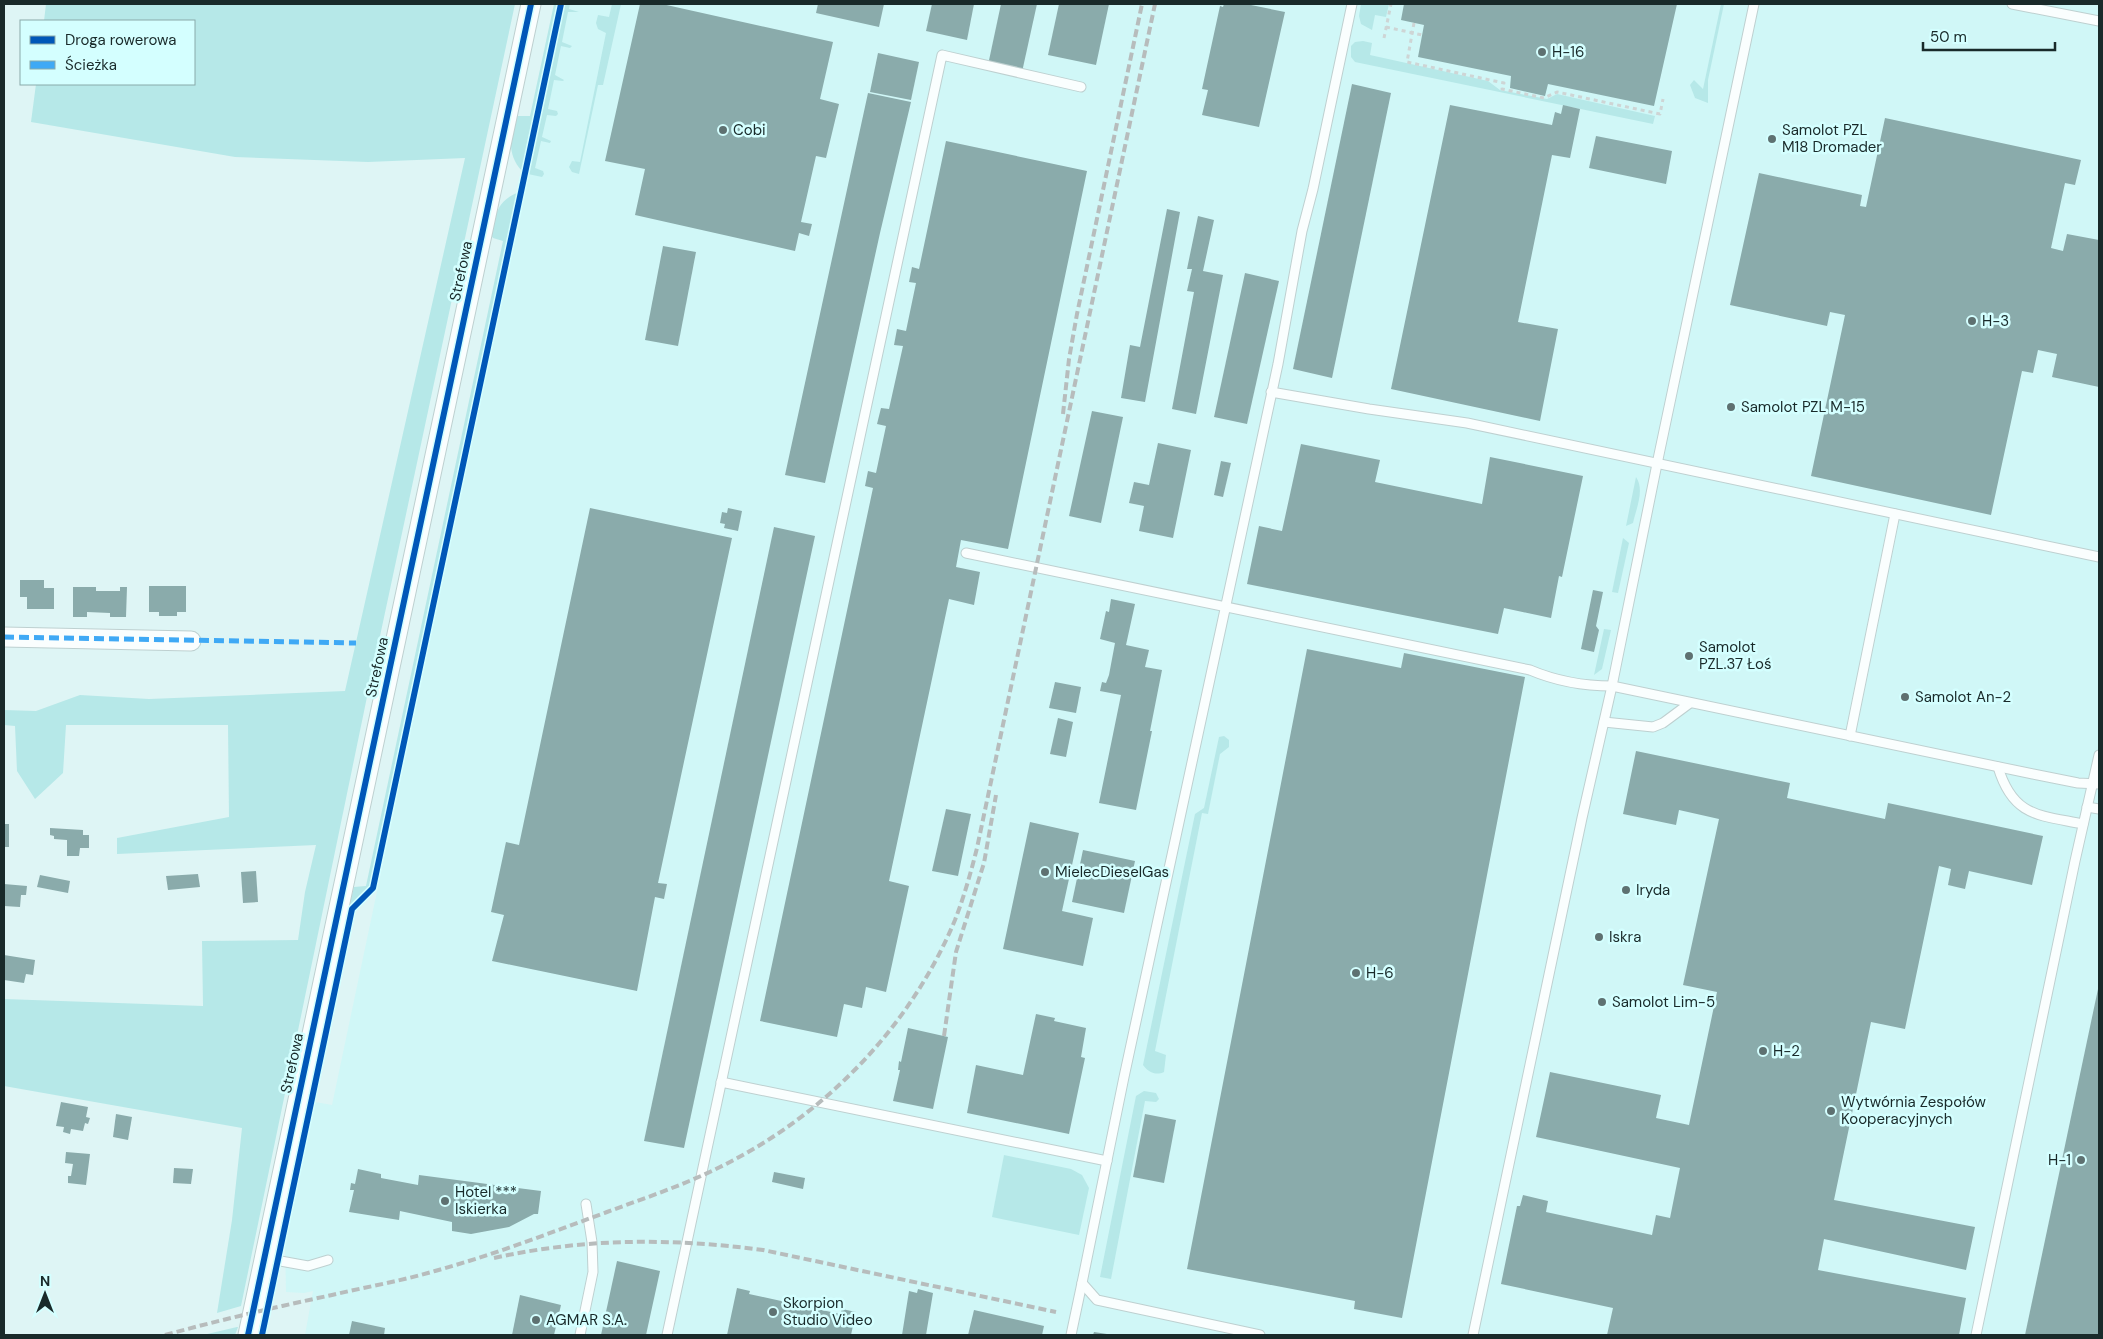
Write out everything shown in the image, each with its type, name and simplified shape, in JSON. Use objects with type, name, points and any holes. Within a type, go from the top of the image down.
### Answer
[{"type":"street","name":"Strefowa","points":[[248,1335],[531,4]]},
{"type":"street","points":[[4,637],[191,641]]},
{"type":"lane","points":[[1071,1335],[1271,392],[1302,231],[1313,189],[1352,4]]},
{"type":"lane","points":[[1473,1335],[1578,837],[1612,686],[1754,4]]},
{"type":"lane","points":[[2012,4],[2099,21]]},
{"type":"lane","points":[[667,1335],[942,55],[1081,87]]},
{"type":"lane","points":[[1271,392],[1467,423],[2099,557]]},
{"type":"lane","points":[[1850,736],[1895,514]]},
{"type":"lane","points":[[966,552],[1530,670],[1544,676],[1589,686],[1612,686],[1998,767],[2078,783],[2096,784]]},
{"type":"lane","points":[[1604,722],[1653,727],[1663,723],[1690,703]]},
{"type":"lane","points":[[1976,1335],[2087,807],[2096,784],[2099,755]]},
{"type":"lane","points":[[1998,767],[2001,779],[2012,798],[2024,809],[2034,814],[2084,824]]},
{"type":"lane","points":[[2087,807],[2099,810]]},
{"type":"lane","points":[[721,1082],[1107,1161]]},
{"type":"lane","points":[[580,1335],[593,1272],[592,1242],[586,1204]]},
{"type":"lane","points":[[264,1258],[308,1266],[328,1260]]},
{"type":"lane","points":[[1082,1283],[1097,1300],[1260,1335]]},
{"type":"path","points":[[1384,38],[1391,4]]},
{"type":"path","points":[[1414,23],[1407,62],[1504,83],[1502,89],[1544,98],[1557,92],[1660,114],[1663,100]]},
{"type":"path","points":[[1386,27],[1422,35]]},
{"type":"shaded area","points":[[46,4],[515,4],[367,697],[241,1306],[217,1313],[232,1220],[242,1128],[4,1086],[4,999],[203,1006],[202,941],[298,940],[305,892],[316,845],[117,854],[117,838],[229,817],[228,725],[66,725],[63,773],[35,799],[17,771],[15,726],[4,725],[4,710],[36,711],[80,695],[149,699],[345,691],[465,158],[368,162],[235,157],[31,122],[36,85],[195,85],[195,20],[44,20]]},
{"type":"shaded area","points":[[554,4],[557,4],[522,171],[517,165],[512,151],[512,130],[517,116],[530,116]]},
{"type":"shaded area","points":[[564,4],[2099,4],[2099,1335],[305,1335],[313,1291],[304,1293],[286,1292],[285,1240],[315,1102],[332,1105]]},
{"type":"shaded area","points":[[564,4],[570,4],[569,9],[579,12],[568,12],[562,42],[572,46],[570,48],[561,46],[555,75],[564,80],[554,80],[548,109],[557,111],[558,114],[556,116],[547,115],[542,137],[551,141],[550,143],[541,141],[535,168],[543,171],[542,177],[528,174]]},
{"type":"shaded area","points":[[612,4],[621,4],[603,85],[598,85],[579,174],[572,172],[569,167],[572,161],[580,162],[606,33],[598,29],[596,23],[598,15],[609,17]]},
{"type":"shaded area","points":[[1361,4],[1389,4],[1386,17],[1375,15],[1372,30],[1361,24],[1359,16]]},
{"type":"shaded area","points":[[1721,4],[1724,4],[1708,80],[1708,103],[1695,98],[1690,85],[1694,80],[1703,89]]},
{"type":"shaded area","points":[[1355,42],[1372,43],[1370,55],[1488,81],[1500,90],[1547,99],[1557,94],[1655,116],[1653,124],[1355,62],[1351,57],[1351,46]]},
{"type":"shaded area","points":[[517,193],[369,888],[349,907],[354,887],[366,886],[503,241],[493,238],[491,235],[494,222],[501,205],[510,196]]},
{"type":"shaded area","points":[[1636,477],[1640,488],[1639,500],[1633,523],[1626,526]]},
{"type":"shaded area","points":[[1623,538],[1629,543],[1618,593],[1612,592]]},
{"type":"shaded area","points":[[1604,629],[1611,630],[1602,669],[1594,675]]},
{"type":"shaded area","points":[[1224,736],[1229,740],[1229,747],[1220,754],[1208,814],[1202,813],[1155,1051],[1166,1055],[1164,1072],[1155,1073],[1147,1070],[1143,1065],[1195,814],[1204,808],[1219,737]]},
{"type":"shaded area","points":[[1144,1091],[1156,1093],[1159,1099],[1156,1102],[1145,1101],[1111,1279],[1100,1277],[1136,1096]]},
{"type":"shaded area","points":[[1004,1155],[1071,1169],[1082,1175],[1089,1188],[1079,1235],[992,1217]]},
{"type":"shaded area","points":[[237,1327],[235,1335],[203,1335]]},
{"type":"building","name":"Cobi","points":[[640,4],[662,4],[833,42],[820,99],[839,104],[826,158],[816,156],[801,222],[812,224],[809,236],[799,233],[795,251],[635,215],[645,169],[605,161]]},
{"type":"building","points":[[818,4],[884,4],[879,27],[816,13]]},
{"type":"building","points":[[932,4],[974,4],[967,40],[926,31]]},
{"type":"building","points":[[1001,4],[1037,4],[1022,72],[988,65]]},
{"type":"building","points":[[1059,4],[1109,4],[1096,65],[1048,55]]},
{"type":"building","points":[[1224,4],[1246,4],[1285,12],[1259,127],[1202,115],[1208,90],[1202,89],[1220,6],[1223,7]]},
{"type":"building","name":"H-16","points":[[1404,4],[1677,4],[1654,106],[1548,84],[1545,96],[1510,88],[1511,76],[1418,57],[1424,25],[1401,20]]},
{"type":"building","points":[[878,53],[919,62],[911,100],[870,92]]},
{"type":"building","points":[[1352,84],[1391,93],[1332,378],[1293,369]]},
{"type":"building","points":[[868,93],[911,102],[825,483],[785,475]]},
{"type":"building","points":[[1450,105],[1552,125],[1555,112],[1561,114],[1563,105],[1580,109],[1570,158],[1552,155],[1518,322],[1558,329],[1540,421],[1391,389]]},
{"type":"building","name":"H-3","points":[[1885,118],[2081,160],[2075,185],[2065,183],[2051,248],[2063,251],[2067,234],[2099,240],[2099,387],[2052,377],[2057,354],[2038,350],[2033,373],[2022,371],[1991,515],[1811,476],[1845,315],[1830,312],[1827,326],[1730,305],[1759,173],[1862,195],[1860,206],[1866,207]]},
{"type":"building","points":[[1596,136],[1672,151],[1666,184],[1589,168]]},
{"type":"building","points":[[946,141],[1087,171],[1008,549],[961,540],[956,567],[980,572],[974,605],[949,599],[889,881],[909,886],[886,992],[866,987],[862,1008],[844,1004],[837,1037],[760,1021],[873,488],[865,486],[868,471],[876,473],[886,426],[877,424],[881,408],[889,409],[903,346],[894,345],[897,329],[906,331],[916,283],[909,282],[912,267],[919,269]]},
{"type":"building","points":[[1167,209],[1180,212],[1145,402],[1121,398],[1130,345],[1140,347]]},
{"type":"building","points":[[1198,216],[1214,220],[1203,271],[1223,275],[1196,414],[1172,409],[1194,292],[1187,291],[1192,269],[1187,269]]},
{"type":"building","points":[[663,246],[696,252],[678,346],[645,340]]},
{"type":"building","points":[[1245,273],[1279,281],[1247,424],[1214,417]]},
{"type":"building","points":[[1092,411],[1123,417],[1101,523],[1069,516]]},
{"type":"building","points":[[1158,443],[1191,450],[1173,538],[1139,531],[1144,506],[1129,503],[1134,482],[1149,485]]},
{"type":"building","points":[[1301,444],[1380,460],[1375,482],[1482,504],[1490,457],[1583,476],[1562,577],[1559,576],[1551,618],[1504,608],[1498,634],[1247,584],[1259,526],[1282,531]]},
{"type":"building","points":[[1221,461],[1231,463],[1223,497],[1214,495]]},
{"type":"building","points":[[590,508],[732,538],[658,883],[667,884],[664,899],[655,897],[637,991],[492,961],[504,915],[491,912],[506,842],[519,845]]},
{"type":"building","points":[[728,508],[742,511],[738,531],[724,528],[725,524],[720,523],[722,512],[727,513]]},
{"type":"building","points":[[774,527],[815,536],[684,1148],[644,1141]]},
{"type":"building","points":[[20,580],[44,580],[44,588],[54,588],[54,609],[27,609],[27,597],[20,597]]},
{"type":"building","points":[[149,586],[186,586],[186,612],[177,612],[177,616],[159,616],[159,612],[149,612]]},
{"type":"building","points":[[73,587],[96,587],[96,591],[120,591],[120,587],[127,587],[126,617],[110,617],[110,613],[87,612],[87,617],[73,617]]},
{"type":"building","points":[[1593,590],[1603,592],[1596,626],[1599,630],[1594,652],[1581,649]]},
{"type":"building","points":[[1111,599],[1135,604],[1126,645],[1149,650],[1145,667],[1162,670],[1136,810],[1099,803],[1121,695],[1100,691],[1102,682],[1106,683],[1109,675],[1115,643],[1100,639],[1106,611],[1109,612]]},
{"type":"building","name":"H-6","points":[[1307,649],[1401,668],[1404,653],[1525,677],[1402,1318],[1354,1309],[1355,1301],[1187,1269]]},
{"type":"building","points":[[1055,682],[1081,687],[1076,713],[1049,708]]},
{"type":"building","points":[[1058,718],[1073,722],[1066,757],[1050,754]]},
{"type":"building","name":"H-2","points":[[1636,751],[1790,783],[1787,798],[1885,819],[1888,803],[2043,836],[2032,885],[1969,871],[1965,889],[1948,885],[1951,869],[1939,866],[1905,1029],[1871,1022],[1834,1200],[1975,1227],[1966,1270],[1824,1239],[1818,1270],[1966,1298],[1959,1335],[1607,1335],[1613,1308],[1501,1284],[1517,1206],[1520,1206],[1523,1195],[1548,1201],[1546,1212],[1652,1235],[1656,1215],[1670,1218],[1680,1168],[1536,1137],[1550,1072],[1661,1095],[1656,1118],[1689,1125],[1717,992],[1683,985],[1719,819],[1679,810],[1676,825],[1623,814]]},
{"type":"building","points":[[946,809],[971,814],[958,876],[932,871]]},
{"type":"building","name":"MielecDieselGas","points":[[1030,822],[1079,833],[1062,911],[1093,918],[1083,966],[1003,949]]},
{"type":"building","points":[[4,824],[9,824],[9,847],[4,847]]},
{"type":"building","points":[[50,828],[83,830],[83,835],[89,835],[89,848],[80,848],[79,856],[67,856],[67,840],[54,839],[54,836],[50,835]]},
{"type":"building","points":[[1083,850],[1135,861],[1124,913],[1072,902]]},
{"type":"building","points":[[256,871],[258,902],[243,903],[241,872]]},
{"type":"building","points":[[198,874],[200,887],[168,890],[166,876]]},
{"type":"building","points":[[40,875],[70,881],[68,893],[37,887]]},
{"type":"building","points":[[4,884],[27,886],[26,895],[21,895],[20,907],[4,906]]},
{"type":"building","points":[[4,955],[35,960],[33,975],[26,974],[24,983],[4,980]]},
{"type":"building","name":"H-1","points":[[2098,989],[2099,1335],[2025,1335]]},
{"type":"building","points":[[1036,1014],[1055,1018],[1054,1021],[1086,1028],[1081,1057],[1085,1058],[1069,1134],[967,1113],[976,1065],[1023,1075]]},
{"type":"building","points":[[908,1028],[948,1037],[933,1109],[893,1101],[900,1070],[898,1070],[899,1061],[901,1062]]},
{"type":"building","points":[[61,1102],[88,1107],[86,1117],[90,1118],[88,1124],[85,1123],[83,1131],[71,1129],[70,1134],[63,1132],[64,1127],[56,1126]]},
{"type":"building","points":[[116,1114],[132,1117],[128,1140],[113,1137]]},
{"type":"building","points":[[1145,1114],[1176,1120],[1164,1183],[1133,1177]]},
{"type":"building","points":[[66,1152],[90,1154],[86,1185],[68,1183],[68,1176],[71,1176],[73,1164],[65,1163]]},
{"type":"building","points":[[174,1168],[193,1169],[191,1184],[173,1183]]},
{"type":"building","name":"Hotel *** Iskierka","points":[[358,1169],[381,1174],[381,1178],[418,1185],[419,1175],[541,1191],[538,1214],[534,1214],[509,1227],[471,1234],[452,1231],[452,1222],[400,1211],[399,1220],[349,1212],[354,1190],[350,1190],[351,1183],[355,1184]]},
{"type":"building","points":[[774,1172],[805,1178],[803,1189],[772,1182]]},
{"type":"building","points":[[617,1261],[660,1271],[646,1335],[601,1335]]},
{"type":"building","points":[[737,1288],[750,1291],[749,1294],[840,1314],[842,1309],[856,1312],[851,1335],[727,1335]]},
{"type":"building","points":[[918,1289],[933,1293],[926,1335],[902,1335],[909,1291],[917,1293]]},
{"type":"building","name":"AGMAR S.A.","points":[[520,1295],[561,1305],[554,1335],[512,1335]]},
{"type":"building","points":[[974,1310],[1044,1326],[1042,1335],[968,1335]]},
{"type":"building","points":[[352,1321],[385,1328],[384,1335],[349,1335]]},
{"type":"building","points":[[1094,1332],[1107,1334],[1107,1335],[1093,1335]]},
{"type":"railway","points":[[1063,414],[1069,359],[1077,314],[1142,4]]},
{"type":"railway","points":[[165,1335],[457,1265],[543,1236],[692,1180],[758,1146],[794,1122],[828,1095],[860,1065],[888,1032],[914,997],[936,960],[955,920],[975,857],[1155,4]]},
{"type":"railway","points":[[944,1036],[956,952],[984,863],[996,795]]},
{"type":"railway","points":[[494,1258],[561,1247],[628,1242],[695,1243],[729,1246],[763,1250],[1056,1312]]},
{"type":"marked path","points":[[4,637],[356,643]]},
{"type":"cycle path","points":[[248,1335],[531,4]]},
{"type":"cycle path","points":[[262,1335],[352,909],[373,888],[561,4]]},
{"type":"place","name":"H-16","points":[[1542,52]]},
{"type":"place","name":"Cobi","points":[[723,130]]},
{"type":"place","name":"Samolot PZL M18 Dromader","points":[[1772,139]]},
{"type":"place","name":"H-3","points":[[1972,321]]},
{"type":"place","name":"Samolot PZL M-15","points":[[1731,407]]},
{"type":"place","name":"Samolot PZL.37 Łoś","points":[[1689,656]]},
{"type":"place","name":"Samolot An-2","points":[[1905,697]]},
{"type":"place","name":"MielecDieselGas","points":[[1045,872]]},
{"type":"place","name":"Iryda","points":[[1626,890]]},
{"type":"place","name":"Iskra","points":[[1599,937]]},
{"type":"place","name":"H-6","points":[[1356,973]]},
{"type":"place","name":"Samolot Lim-5","points":[[1602,1002]]},
{"type":"place","name":"H-2","points":[[1763,1051]]},
{"type":"place","name":"Wytwórnia Zespołów Kooperacyjnych","points":[[1831,1111]]},
{"type":"place","name":"H-1","points":[[2081,1160]]},
{"type":"place","name":"Hotel *** Iskierka","points":[[445,1201]]},
{"type":"place","name":"Skorpion Studio Video","points":[[773,1312]]},
{"type":"place","name":"AGMAR S.A.","points":[[536,1320]]}]
